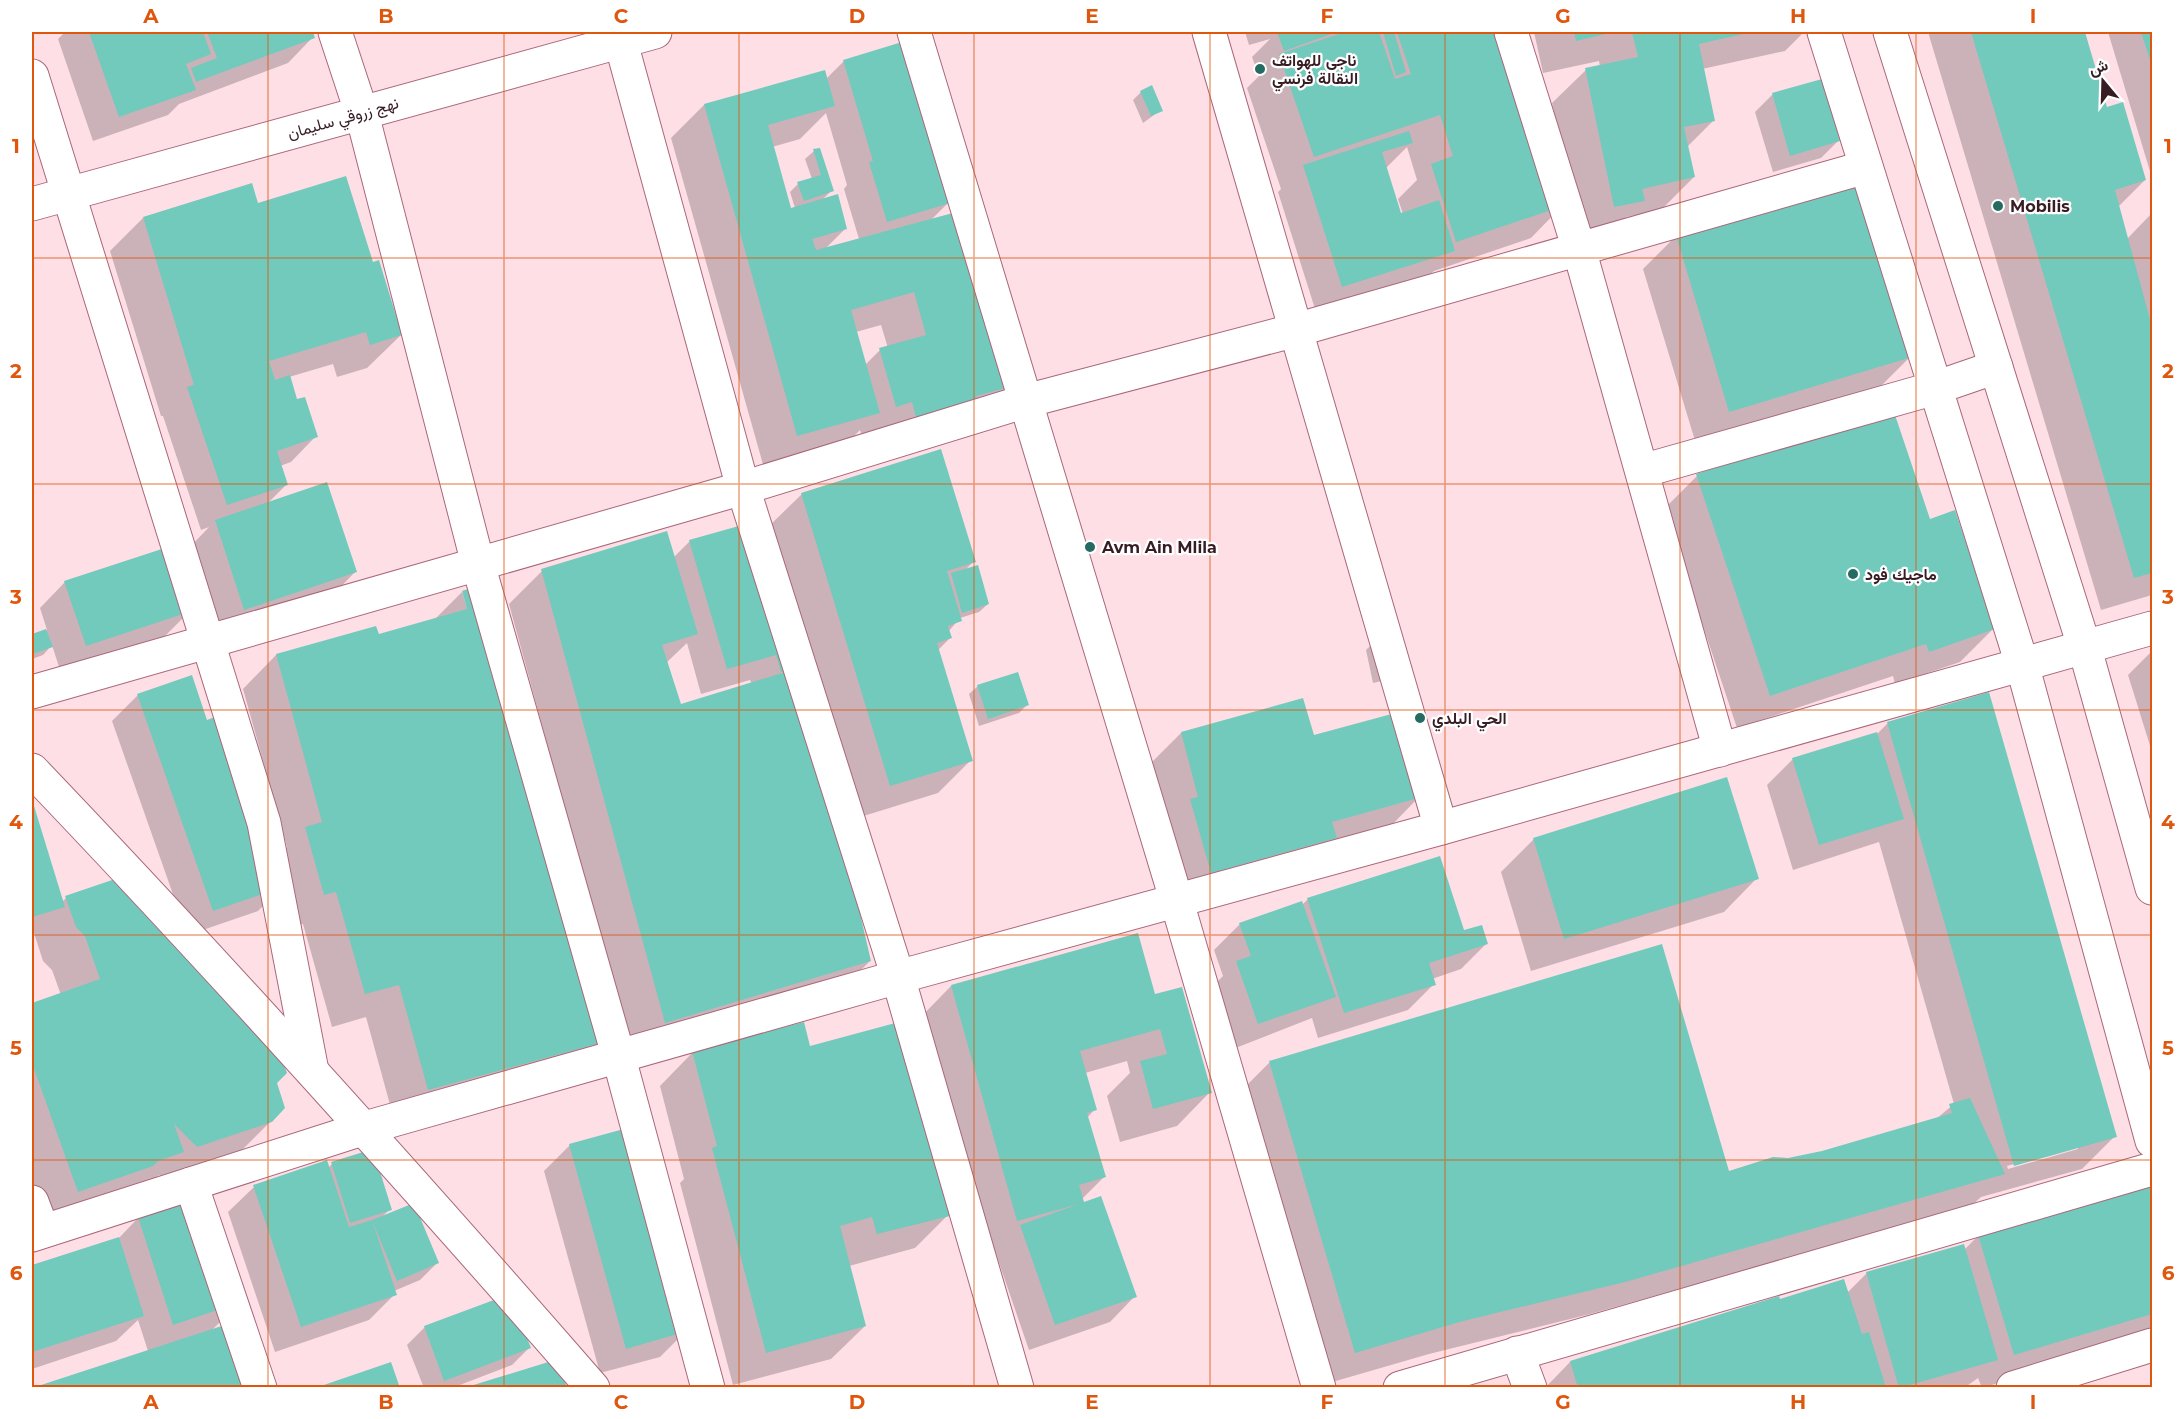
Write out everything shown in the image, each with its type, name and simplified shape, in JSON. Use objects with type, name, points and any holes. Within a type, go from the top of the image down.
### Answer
[{"type":"street","points":[[335,32],[362,114],[478,564],[619,1058],[708,1388]]},
{"type":"street","name":"نهج زروقي سليمان","points":[[32,204],[362,114],[620,39],[654,32]]},
{"type":"street","points":[[914,32],[1177,902],[1318,1388]]},
{"type":"street","points":[[1209,32],[1441,828]]},
{"type":"street","points":[[1511,32],[1579,249],[1720,750]]},
{"type":"street","points":[[1824,32],[2022,664],[2152,1141]]},
{"type":"street","points":[[1890,32],[2085,649],[2152,888]]},
{"type":"street","points":[[620,39],[743,488],[898,977],[1017,1388]]},
{"type":"street","points":[[32,76],[264,823],[312,1071]]},
{"type":"street","points":[[32,692],[743,488],[1026,401],[1296,330],[1866,166]]},
{"type":"street","points":[[1642,471],[1935,388],[1996,368]]},
{"type":"street","points":[[35,1223],[191,1184],[365,1128],[619,1058],[898,977],[1177,902],[2022,664],[2085,649],[2152,628]]},
{"type":"street","points":[[32,770],[143,886],[365,1128],[593,1388]]},
{"type":"street","points":[[1400,1388],[2152,1169]]},
{"type":"street","points":[[191,1184],[260,1388]]},
{"type":"street","points":[[2013,1388],[2152,1345]]},
{"type":"street","points":[[1517,1353],[1530,1388]]},
{"type":"building","points":[[89,32],[203,32],[211,54],[186,64],[196,90],[119,117]]},
{"type":"building","points":[[207,32],[313,32],[315,38],[196,82],[191,68],[217,58]]},
{"type":"building","points":[[1277,32],[1337,32],[1284,51]]},
{"type":"building","points":[[1345,32],[1379,32],[1395,79],[1411,74],[1397,32],[1507,32],[1566,205],[1456,242],[1431,164],[1453,156],[1440,115],[1314,157],[1279,54]]},
{"type":"building","points":[[1383,32],[1394,32],[1406,72],[1396,76]]},
{"type":"building","points":[[1574,32],[1614,32],[1576,41]]},
{"type":"building","points":[[1632,32],[1752,32],[1699,44],[1715,121],[1684,127],[1695,177],[1642,189],[1645,201],[1614,207],[1585,68],[1638,57]]},
{"type":"building","points":[[1971,32],[2085,32],[2107,107],[2123,102],[2146,180],[2115,190],[2152,327],[2152,573],[2134,578]]},
{"type":"building","points":[[2141,32],[2152,32],[2152,66]]},
{"type":"building","points":[[902,42],[950,203],[887,222],[869,162],[873,161],[843,60]]},
{"type":"building","points":[[825,70],[835,106],[768,125],[791,208],[838,194],[847,229],[812,239],[816,250],[964,210],[1013,386],[976,396],[979,404],[917,421],[912,402],[896,407],[879,348],[926,335],[914,292],[851,310],[880,413],[797,436],[704,104]]},
{"type":"building","points":[[1822,79],[1840,141],[1790,156],[1772,93]]},
{"type":"building","points":[[1152,85],[1163,111],[1151,116],[1140,91]]},
{"type":"building","points":[[1409,131],[1413,143],[1382,152],[1401,213],[1439,200],[1455,251],[1342,287],[1303,165]]},
{"type":"building","points":[[820,148],[834,191],[804,201],[797,182],[821,175],[813,149]]},
{"type":"building","points":[[346,176],[373,262],[379,260],[402,335],[370,345],[366,332],[269,361],[275,380],[290,375],[297,399],[305,397],[318,437],[277,451],[288,485],[227,505],[187,387],[194,385],[143,217],[252,183],[258,203]]},
{"type":"building","points":[[1858,180],[1912,357],[1729,412],[1676,235]]},
{"type":"building","name":"ماجيك فود","points":[[1893,409],[1930,519],[1955,510],[1995,629],[1929,652],[1926,644],[1770,696],[1696,474]]},
{"type":"building","points":[[941,449],[976,562],[947,571],[962,621],[948,626],[952,638],[937,643],[973,761],[890,786],[801,493]]},
{"type":"building","points":[[327,482],[357,572],[244,610],[215,520]]},
{"type":"building","points":[[753,522],[803,667],[871,961],[665,1023],[541,569],[667,531],[698,634],[662,645],[681,704],[792,670],[781,672],[776,655],[727,669],[689,540]]},
{"type":"building","points":[[171,546],[192,611],[86,646],[64,581]]},
{"type":"building","points":[[978,565],[989,604],[962,613],[951,573]]},
{"type":"building","points":[[474,587],[604,1042],[428,1090],[399,985],[365,994],[336,892],[324,895],[305,827],[322,822],[276,654],[376,626],[379,634],[467,609],[462,591]]},
{"type":"building","points":[[46,629],[53,647],[32,654],[32,634]]},
{"type":"building","points":[[1018,672],[1029,705],[988,719],[977,685]]},
{"type":"building","points":[[192,675],[207,720],[225,713],[286,886],[213,911],[137,694]]},
{"type":"building","points":[[1989,692],[2117,1137],[2014,1166],[1887,722]]},
{"type":"building","points":[[1303,698],[1314,735],[1399,712],[1422,797],[1332,822],[1337,838],[1211,873],[1190,799],[1198,797],[1181,732]]},
{"type":"building","points":[[1877,732],[1904,819],[1819,845],[1792,758]]},
{"type":"building","points":[[1727,777],[1759,879],[1564,939],[1533,838]]},
{"type":"building","points":[[34,806],[65,907],[32,917],[32,807]]},
{"type":"building","points":[[1440,856],[1464,930],[1482,925],[1488,944],[1429,963],[1436,985],[1344,1013],[1307,898]]},
{"type":"building","points":[[121,877],[261,998],[287,1073],[277,1083],[285,1108],[272,1122],[197,1147],[174,1124],[184,1152],[158,1161],[153,1166],[78,1192],[32,1063],[32,1003],[100,979],[85,936],[76,927],[65,896]]},
{"type":"building","points":[[1302,901],[1336,997],[1258,1024],[1236,961],[1251,956],[1239,923]]},
{"type":"building","points":[[1138,933],[1155,994],[1182,987],[1212,1093],[1153,1109],[1140,1061],[1167,1054],[1160,1029],[1080,1051],[1097,1110],[1087,1113],[1106,1177],[1079,1185],[1084,1202],[1101,1196],[1137,1297],[1055,1325],[1020,1225],[1079,1204],[1017,1221],[951,985]]},
{"type":"building","points":[[1662,944],[1729,1171],[1773,1157],[1788,1158],[1822,1151],[1952,1113],[1949,1104],[1970,1098],[2005,1174],[1625,1282],[1463,1321],[1355,1353],[1269,1061]]},
{"type":"building","points":[[804,1022],[810,1046],[899,1022],[950,1216],[877,1234],[872,1217],[840,1226],[866,1326],[766,1353],[712,1148],[717,1146],[692,1051]]},
{"type":"building","points":[[631,1127],[688,1331],[626,1349],[569,1144]]},
{"type":"building","points":[[373,1149],[392,1210],[350,1223],[331,1162]]},
{"type":"building","points":[[327,1160],[349,1227],[372,1220],[397,1295],[301,1327],[253,1185]]},
{"type":"building","points":[[2152,1182],[2152,1314],[2014,1355],[1978,1235]]},
{"type":"building","points":[[185,1201],[241,1302],[173,1325],[138,1217]]},
{"type":"building","points":[[414,1203],[439,1263],[397,1281],[372,1220]]},
{"type":"building","points":[[119,1237],[144,1316],[32,1352],[32,1265]]},
{"type":"building","points":[[1964,1244],[1998,1360],[1899,1388],[1866,1272]]},
{"type":"building","points":[[1844,1279],[1862,1334],[1869,1332],[1886,1388],[1578,1388],[1570,1361],[1779,1296],[1780,1299]]},
{"type":"building","points":[[510,1294],[531,1348],[444,1381],[424,1326]]},
{"type":"building","points":[[240,1320],[262,1388],[42,1388],[41,1385]]},
{"type":"building","points":[[558,1359],[567,1388],[467,1388],[467,1387]]},
{"type":"building","points":[[391,1362],[400,1388],[318,1388],[318,1387]]},
{"type":"place","name":"ناجي للهواتف النقالة فرنسي","points":[[1260,69]]},
{"type":"place","name":"Mobilis","points":[[1998,206]]},
{"type":"place","name":"Avm Ain Mlila","points":[[1090,547]]},
{"type":"place","name":"ماجيك فود","points":[[1853,574]]},
{"type":"place","name":"الحي البلدي","points":[[1420,718]]}]
